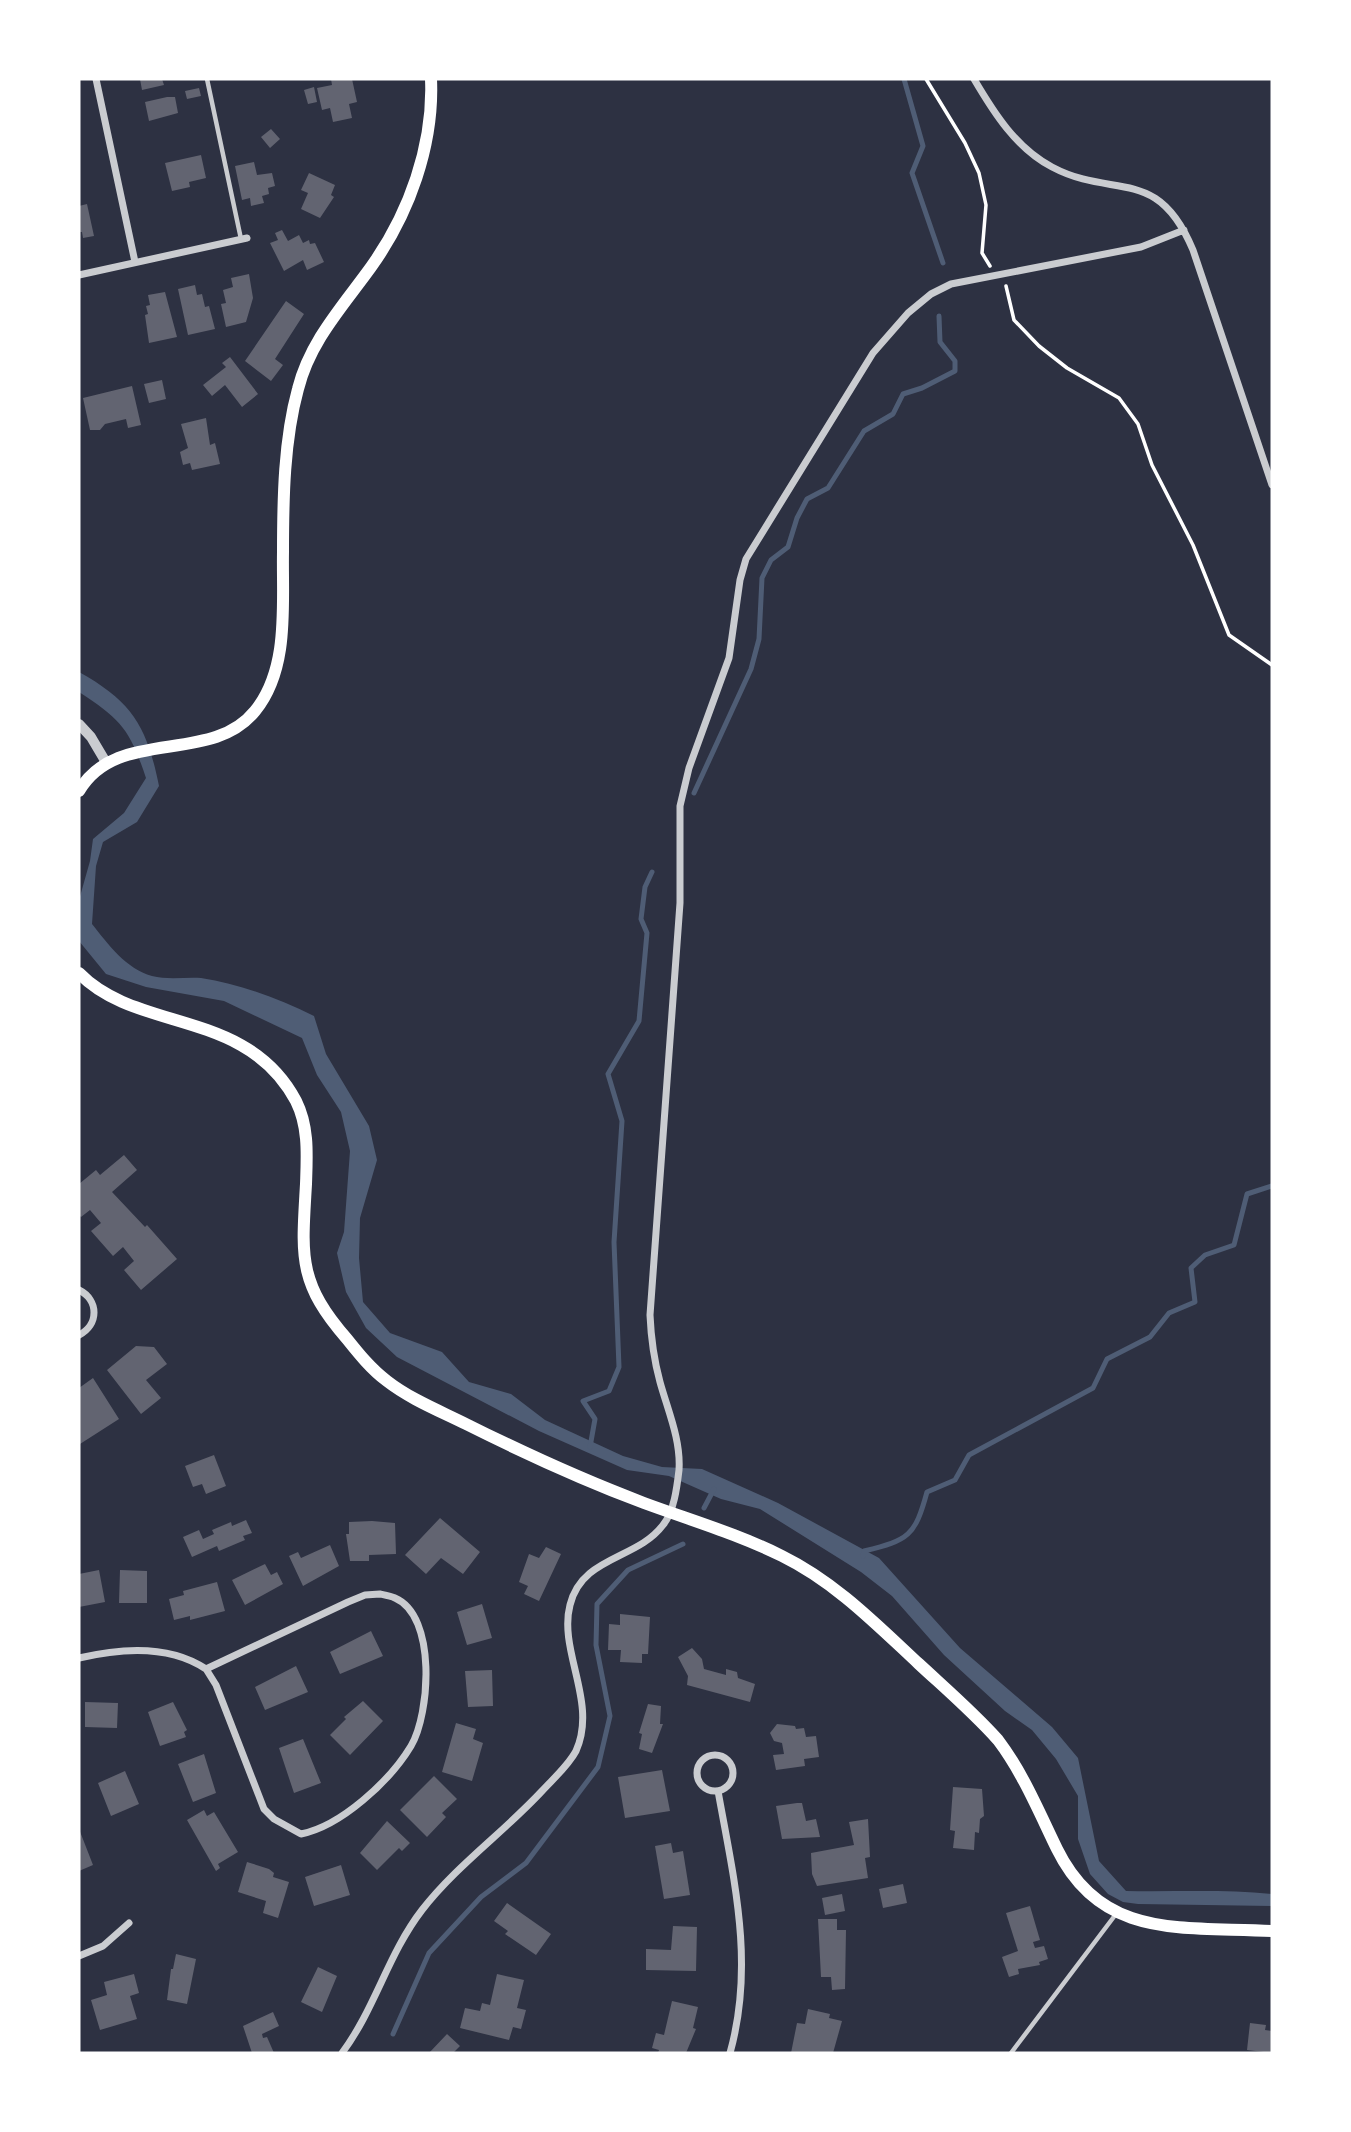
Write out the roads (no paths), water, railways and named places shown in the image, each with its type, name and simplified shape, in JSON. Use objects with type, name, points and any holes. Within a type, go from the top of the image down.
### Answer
[{"type":"main road","points":[[79,792],[90,777],[107,764],[134,753],[209,740],[237,728],[256,710],[270,684],[280,643],[288,450],[298,388],[313,348],[380,254],[413,187],[429,122],[431,79]]},
{"type":"main road","points":[[79,973],[98,990],[115,999],[194,1024],[236,1043],[264,1062],[286,1086],[300,1109],[306,1136],[303,1244],[308,1279],[323,1311],[375,1371],[402,1392],[516,1448],[784,1557],[811,1572],[856,1605],[998,1740],[1017,1768],[1070,1873],[1087,1893],[1116,1913],[1136,1922],[1272,1931]]},
{"type":"street","points":[[96,79],[135,262]]},
{"type":"street","points":[[974,79],[1004,126],[1044,162],[1071,176],[1119,184],[1144,192],[1166,208],[1184,230],[1272,485]]},
{"type":"street","points":[[342,2053],[359,2031],[389,1966],[424,1908],[510,1825],[566,1766],[576,1750],[582,1699],[569,1631],[569,1607],[575,1589],[601,1563],[654,1535],[670,1512],[679,1462],[673,1424],[654,1358],[650,1315],[680,903],[680,817],[686,779],[727,668],[746,559],[890,332],[915,307],[941,289],[995,274],[1141,247],[1184,230]]},
{"type":"street","points":[[79,275],[244,239]]},
{"type":"street","points":[[79,724],[91,737],[107,764]]},
{"type":"street","points":[[79,1290],[90,1298],[95,1313],[89,1328],[79,1335]]},
{"type":"street","points":[[79,1658],[113,1651],[144,1650],[174,1655],[206,1669],[216,1685],[264,1809],[274,1819],[301,1834],[336,1822],[357,1806],[410,1747],[424,1714],[426,1691],[420,1628],[412,1613],[397,1598],[388,1596],[365,1595],[206,1669]]},
{"type":"street","points":[[710,1755],[727,1759],[733,1769],[728,1786],[718,1791],[701,1785],[697,1774],[700,1762],[710,1755]]},
{"type":"street","points":[[718,1791],[743,1944],[741,2003],[730,2053]]},
{"type":"street","points":[[79,1956],[103,1946],[130,1923]]},
{"type":"lane","points":[[207,79],[244,239]]},
{"type":"lane","points":[[1011,2053],[1116,1913]]},
{"type":"water","points":[[79,672],[113,694],[135,718],[149,748],[159,786],[137,822],[103,842],[96,866],[92,924],[118,955],[143,973],[158,977],[201,978],[231,984],[314,1016],[326,1054],[369,1126],[377,1160],[360,1218],[359,1258],[363,1302],[390,1333],[442,1352],[469,1382],[511,1394],[545,1420],[623,1456],[662,1467],[702,1469],[778,1503],[879,1558],[960,1648],[1052,1727],[1078,1758],[1099,1861],[1126,1891],[1254,1892],[1272,1894],[1272,1906],[1138,1904],[1123,1902],[1108,1894],[1090,1874],[1078,1839],[1078,1796],[1056,1759],[1032,1730],[1005,1711],[944,1655],[892,1596],[861,1572],[760,1509],[721,1499],[669,1476],[627,1470],[539,1431],[397,1357],[366,1328],[346,1292],[337,1253],[344,1232],[350,1151],[341,1112],[317,1075],[302,1038],[224,1001],[146,987],[106,974],[79,941],[79,900],[93,839],[124,813],[146,778],[135,748],[123,728],[105,710],[79,692]]},
{"type":"waterway","points":[[904,79],[923,146],[912,173],[943,263]]},
{"type":"waterway","points":[[694,793],[751,669],[759,639],[762,578],[771,560],[788,547],[797,518],[807,499],[828,488],[864,431],[893,414],[903,394],[922,388],[955,371],[955,361],[940,342],[939,316]]},
{"type":"waterway","points":[[590,1447],[595,1419],[583,1401],[609,1391],[619,1367],[614,1242],[622,1121],[608,1074],[639,1021],[647,933],[641,919],[645,887],[652,872]]},
{"type":"waterway","points":[[863,1556],[864,1551],[891,1543],[908,1534],[914,1527],[927,1492],[955,1480],[969,1455],[1093,1388],[1107,1359],[1150,1337],[1169,1313],[1195,1302],[1191,1268],[1205,1255],[1234,1245],[1247,1194],[1272,1186]]},
{"type":"waterway","points":[[704,1508],[714,1489]]},
{"type":"waterway","points":[[393,2034],[429,1953],[481,1897],[526,1863],[598,1767],[610,1716],[596,1645],[597,1604],[628,1570],[683,1544]]}]
